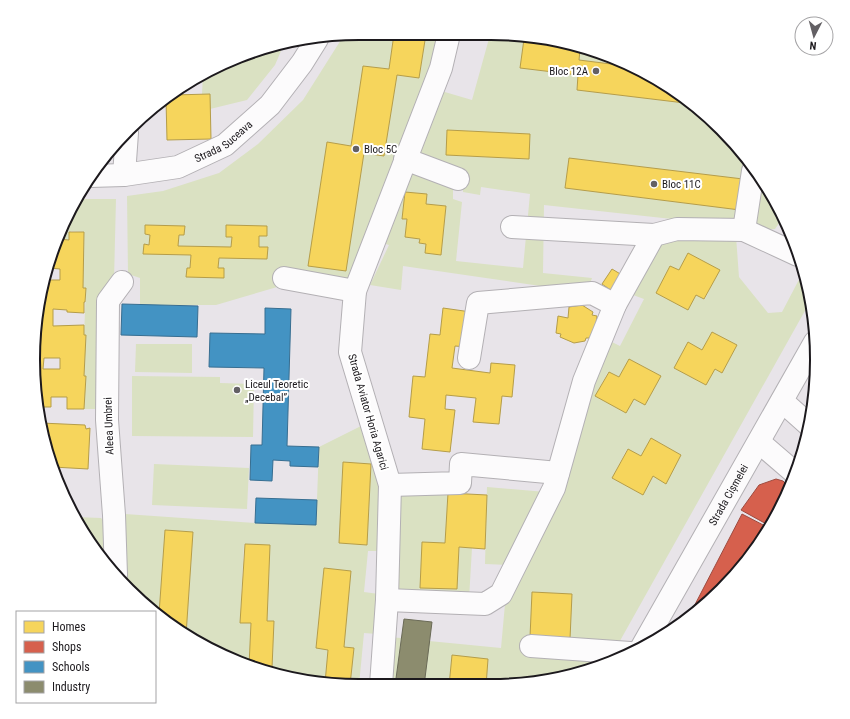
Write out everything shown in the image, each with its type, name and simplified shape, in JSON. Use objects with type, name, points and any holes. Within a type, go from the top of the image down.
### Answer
[{"type":"street","name":"Strada Aviator Horia Agarici","points":[[381,679],[387,600],[390,485],[350,352],[355,291],[441,68],[448,40]]},
{"type":"street","name":"Strada Suceava","points":[[98,176],[124,176],[178,167],[225,146],[270,105],[302,63],[314,44]]},
{"type":"street","points":[[124,176],[126,142]]},
{"type":"street","points":[[405,159],[458,179]]},
{"type":"street","points":[[744,230],[752,177]]},
{"type":"street","points":[[512,227],[654,235],[677,228],[744,230],[791,252]]},
{"type":"street","points":[[387,600],[485,604],[502,594],[556,481],[584,381],[615,305],[654,235]]},
{"type":"street","points":[[284,278],[355,291]]},
{"type":"street","name":"Aleea Umbrei","points":[[116,566],[114,515],[107,420],[108,301],[122,282]]},
{"type":"street","points":[[469,358],[478,303],[592,293],[615,305]]},
{"type":"street","name":"Strada Cișmelei","points":[[647,637],[810,352]]},
{"type":"street","points":[[782,401],[804,421]]},
{"type":"street","points":[[759,442],[790,470]]},
{"type":"street","points":[[390,485],[460,482],[461,464],[556,481]]},
{"type":"street","points":[[531,646],[619,652]]},
{"type":"green space","points":[[393,40],[389,69],[363,66],[351,146],[327,142],[309,266],[346,271],[364,153],[384,156],[397,75],[419,78],[425,40],[442,40],[351,287],[284,285],[216,305],[140,305],[140,278],[128,274],[127,196],[163,191],[219,173],[258,144],[303,100],[340,41]],"holes":[[[146,225],[184,226],[184,235],[179,235],[178,246],[231,247],[232,237],[226,237],[226,225],[259,236],[259,247],[268,247],[267,259],[219,258],[218,268],[224,268],[224,277],[187,277],[187,268],[190,268],[191,255],[144,254],[144,245],[149,245],[150,235],[145,234]]]},
{"type":"green space","points":[[489,40],[511,41],[524,42],[520,68],[578,75],[577,90],[680,102],[701,119],[731,149],[745,167],[743,179],[569,158],[565,188],[740,210],[736,226],[544,205],[543,273],[592,278],[588,289],[561,289],[403,266],[401,290],[370,285],[389,245],[379,242],[407,163],[453,182],[453,199],[462,202],[456,261],[523,268],[530,194],[481,187],[480,195],[463,192],[463,175],[414,155],[438,90],[472,100]],"holes":[[[447,130],[529,134],[529,159],[446,155]],[[405,192],[427,194],[426,204],[446,206],[441,255],[426,253],[426,244],[419,243],[420,239],[405,237],[407,219],[402,218]]]},
{"type":"green space","points":[[281,51],[275,65],[247,100],[210,109],[210,94],[202,94],[203,82],[218,73],[257,57]]},
{"type":"green space","points":[[580,53],[612,64],[579,60]]},
{"type":"green space","points":[[757,183],[779,223],[775,229],[763,230],[754,226]]},
{"type":"green space","points":[[84,199],[116,199],[114,280],[102,409],[84,409],[86,376],[84,376],[86,335],[84,335],[86,288],[83,288],[84,232],[71,231],[69,240],[63,240]]},
{"type":"green space","points":[[736,236],[739,277],[768,313],[782,312],[799,279],[806,309],[612,655],[553,673],[490,679],[487,679],[488,659],[452,656],[450,679],[425,679],[429,641],[501,648],[506,593],[589,384],[610,341],[620,346],[644,299],[633,295],[659,238]],"holes":[[[688,253],[719,270],[705,299],[696,295],[688,309],[656,293],[670,266],[679,270]],[[712,332],[737,345],[722,373],[715,369],[706,385],[674,368],[688,342],[702,350]],[[629,359],[661,376],[645,405],[634,399],[626,413],[595,396],[608,372],[619,377]],[[651,438],[681,455],[666,483],[653,476],[643,495],[612,478],[627,449],[641,456]],[[532,592],[572,594],[530,637]]]},
{"type":"green space","points":[[136,344],[192,344],[192,373],[135,372]]},
{"type":"green space","points":[[132,376],[220,377],[220,383],[254,384],[253,437],[132,436]]},
{"type":"green space","points":[[363,425],[384,483],[383,551],[368,551],[364,592],[379,594],[377,634],[364,633],[360,679],[351,679],[354,648],[344,647],[351,571],[324,568],[316,648],[328,650],[326,677],[297,673],[272,667],[274,621],[267,621],[270,545],[244,544],[240,622],[251,623],[249,659],[218,646],[186,628],[193,532],[165,530],[159,608],[125,576],[125,514],[255,523],[316,525],[319,447]],"holes":[[[343,462],[371,464],[367,545],[339,543]]]},
{"type":"green space","points":[[154,464],[249,468],[247,509],[152,505]]},
{"type":"green space","points":[[487,487],[546,492],[509,565],[485,564]]},
{"type":"green space","points":[[395,491],[448,493],[445,543],[422,542],[420,588],[457,589],[459,547],[472,548],[469,599],[390,595]]},
{"type":"green space","points":[[82,517],[101,518],[112,529],[110,559]]},
{"type":"green space","points":[[388,637],[401,638],[396,679],[384,679]]},
{"type":"building: Homes","name":"Bloc 5C","points":[[393,40],[425,40],[419,78],[397,75],[384,156],[364,153],[346,271],[308,266],[327,142],[351,146],[363,66],[389,69]]},
{"type":"building: Homes","name":"Bloc 12A","points":[[524,42],[553,46],[580,53],[579,60],[614,64],[650,83],[680,102],[577,90],[578,75],[520,68]]},
{"type":"building: Homes","points":[[210,94],[211,139],[167,140],[166,105],[181,95]]},
{"type":"building: Homes","points":[[447,130],[530,134],[529,159],[446,155]]},
{"type":"building: Homes","name":"Bloc 11C","points":[[569,158],[743,179],[740,210],[565,188]]},
{"type":"building: Homes","points":[[405,192],[427,194],[426,204],[446,206],[441,255],[425,253],[426,244],[419,243],[420,239],[405,237],[407,219],[402,219]]},
{"type":"building: Homes","points":[[145,225],[185,226],[184,235],[179,235],[178,246],[231,247],[232,237],[226,237],[226,225],[267,226],[267,236],[259,236],[259,247],[268,247],[267,259],[219,258],[218,268],[224,268],[224,278],[186,277],[187,268],[190,268],[191,255],[143,254],[144,244],[149,245],[150,235],[145,234]]},
{"type":"building: Homes","points":[[69,232],[84,232],[83,288],[86,288],[84,313],[53,309],[53,326],[84,325],[84,335],[86,335],[84,376],[86,376],[84,409],[67,409],[67,397],[51,397],[51,407],[44,407],[43,401],[40,360],[43,318],[50,280],[60,280],[60,269],[54,268],[63,240],[69,240]],"holes":[[[44,358],[60,358],[60,369],[43,369]]]},
{"type":"building: Homes","points":[[688,253],[720,270],[704,299],[696,295],[688,310],[656,293],[670,266],[679,270]]},
{"type":"building: Homes","points":[[612,269],[622,275],[612,291],[602,284]]},
{"type":"building: Homes","points":[[582,305],[593,312],[592,315],[597,316],[594,338],[586,338],[585,341],[574,343],[560,337],[561,334],[556,333],[558,316],[568,318],[569,307]]},
{"type":"building: Homes","points":[[443,308],[471,312],[467,347],[455,346],[452,368],[490,373],[491,363],[515,365],[512,397],[502,396],[499,424],[473,422],[476,398],[446,395],[445,409],[455,410],[450,452],[422,449],[425,419],[409,417],[413,376],[425,377],[430,334],[440,335]]},
{"type":"building: Homes","points":[[712,332],[737,345],[722,373],[715,369],[706,385],[674,368],[688,342],[702,350]]},
{"type":"building: Homes","points":[[629,359],[661,376],[645,405],[634,399],[626,413],[595,396],[609,372],[619,377]]},
{"type":"building: Homes","points":[[46,423],[85,425],[86,429],[90,428],[88,469],[59,467]]},
{"type":"building: Homes","points":[[651,438],[681,455],[666,484],[653,476],[643,495],[612,478],[628,449],[641,456]]},
{"type":"building: Homes","points":[[343,462],[371,464],[367,545],[339,543]]},
{"type":"building: Homes","points":[[448,493],[487,495],[485,549],[459,547],[457,589],[420,588],[422,542],[445,543]]},
{"type":"building: Homes","points":[[165,530],[193,532],[186,628],[159,608]]},
{"type":"building: Homes","points":[[245,544],[270,545],[267,621],[274,621],[272,667],[249,659],[251,623],[240,623]]},
{"type":"building: Homes","points":[[324,568],[351,571],[344,647],[354,648],[351,679],[326,677],[328,650],[316,648]]},
{"type":"building: Homes","points":[[532,592],[572,594],[570,639],[530,637]]},
{"type":"building: Homes","points":[[452,655],[488,659],[487,679],[450,679]]},
{"type":"building: Shops","points":[[776,479],[785,483],[765,523],[741,510],[759,485]]},
{"type":"building: Shops","points":[[742,514],[763,525],[744,554],[731,570],[695,605]]},
{"type":"building: Schools","points":[[122,304],[198,306],[197,337],[121,335]]},
{"type":"building: Schools","points":[[265,308],[291,309],[287,446],[319,447],[318,467],[290,466],[290,461],[273,460],[272,481],[250,480],[251,445],[262,445],[264,368],[209,367],[210,333],[265,334]]},
{"type":"building: Schools","points":[[256,498],[317,500],[316,525],[255,523]]},
{"type":"building: Industry","points":[[404,619],[432,622],[425,679],[396,679]]},
{"type":"place","name":"Bloc 12A","points":[[596,71]]},
{"type":"place","name":"Bloc 5C","points":[[356,149]]},
{"type":"place","name":"Bloc 11C","points":[[654,184]]},
{"type":"place","name":"Liceul Teoretic „Decebal”","points":[[237,390]]}]
